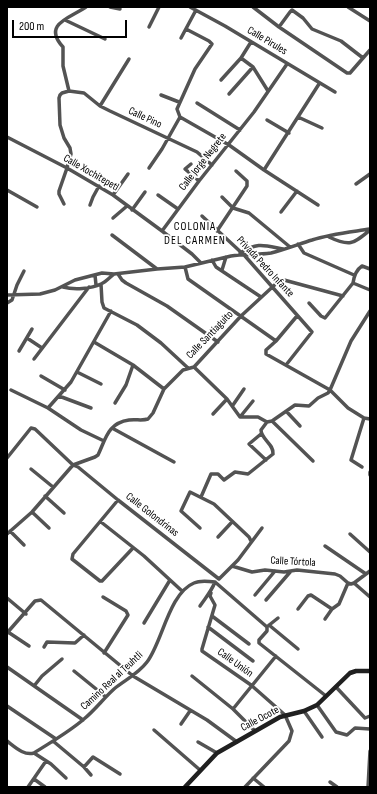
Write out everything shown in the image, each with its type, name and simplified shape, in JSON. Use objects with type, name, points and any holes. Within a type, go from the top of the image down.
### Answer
[{"type":"street","points":[[64,204],[59,191],[71,154],[60,125],[59,98],[62,93],[70,91],[63,66],[63,47],[56,38],[55,34],[57,26],[86,7]]},
{"type":"street","points":[[110,7],[120,9]]},
{"type":"street","points":[[149,27],[159,7]]},
{"type":"street","name":"Calle Pirules","points":[[190,7],[335,92]]},
{"type":"street","points":[[253,7],[279,27],[347,73],[350,73],[370,50]]},
{"type":"street","points":[[351,8],[370,21]]},
{"type":"street","points":[[181,38],[196,10]]},
{"type":"street","points":[[279,27],[292,10],[303,18],[312,29],[340,41],[363,58]]},
{"type":"street","points":[[65,20],[105,39]]},
{"type":"street","points":[[186,29],[212,44],[195,69],[179,102],[177,109],[180,117],[229,145],[318,205]]},
{"type":"street","points":[[221,80],[240,58],[251,42]]},
{"type":"street","points":[[240,58],[252,68],[268,91]]},
{"type":"street","points":[[100,106],[129,59]]},
{"type":"street","name":"Calle Jorge Negrete","points":[[162,231],[199,180],[229,145],[254,112],[287,64]]},
{"type":"street","points":[[229,94],[252,68]]},
{"type":"street","points":[[264,170],[319,84]]},
{"type":"street","name":"Calle Pino","points":[[70,91],[84,94],[100,106],[197,152],[212,165]]},
{"type":"street","points":[[162,95],[179,102]]},
{"type":"street","points":[[196,103],[240,130]]},
{"type":"street","points":[[149,168],[180,117]]},
{"type":"street","points":[[298,117],[322,128]]},
{"type":"street","points":[[267,120],[289,133]]},
{"type":"street","name":"Calle Xochitepetl","points":[[7,137],[99,186],[162,231]]},
{"type":"street","points":[[191,164],[185,169],[199,180]]},
{"type":"street","points":[[217,231],[248,184],[247,181],[236,171]]},
{"type":"street","points":[[113,195],[128,174]]},
{"type":"street","points":[[356,184],[370,174]]},
{"type":"street","points":[[90,205],[99,186]]},
{"type":"street","points":[[7,190],[37,207]]},
{"type":"street","points":[[282,212],[297,191]]},
{"type":"street","points":[[132,210],[145,192]]},
{"type":"street","points":[[158,195],[178,209]]},
{"type":"street","points":[[222,197],[233,208],[249,213],[290,247]]},
{"type":"street","points":[[113,218],[127,206]]},
{"type":"street","name":"Privada Pedro Infante","points":[[202,216],[239,254],[245,256],[312,332],[286,365]]},
{"type":"street","points":[[245,256],[271,253],[313,239],[370,229]]},
{"type":"street","points":[[329,237],[350,243],[358,239],[370,229]]},
{"type":"street","points":[[162,231],[192,254],[201,263]]},
{"type":"street","points":[[112,235],[157,269]]},
{"type":"street","points":[[298,244],[304,253],[354,276]]},
{"type":"street","points":[[7,295],[40,294],[63,287],[75,280],[102,273],[116,274],[185,267],[239,254],[251,246],[268,245],[283,249]]},
{"type":"street","points":[[222,270],[226,257]]},
{"type":"street","points":[[212,260],[216,267],[261,297]]},
{"type":"street","points":[[309,303],[321,316],[325,318],[343,296],[352,283],[354,276],[362,266],[370,269]]},
{"type":"street","points":[[185,267],[188,278],[276,341]]},
{"type":"street","points":[[7,303],[12,300],[24,271]]},
{"type":"street","points":[[63,287],[73,289],[96,286],[102,284],[116,274]]},
{"type":"street","points":[[116,274],[126,283],[167,306],[218,342]]},
{"type":"street","points":[[95,275],[96,286]]},
{"type":"street","name":"Calle Santiaguito","points":[[112,428],[121,422],[148,419],[153,413],[164,389],[183,370],[194,367],[241,316],[280,280],[343,296]]},
{"type":"street","points":[[352,283],[370,290]]},
{"type":"street","points":[[102,284],[103,306],[137,325],[160,342],[188,368]]},
{"type":"street","points":[[34,358],[89,287]]},
{"type":"street","points":[[48,408],[65,390],[77,372],[111,311]]},
{"type":"street","points":[[240,417],[258,417],[267,422],[272,421],[295,405],[309,406],[318,398],[328,393],[351,341],[370,311]]},
{"type":"street","points":[[297,316],[265,352],[269,356],[330,390],[348,408],[364,418],[370,419]]},
{"type":"street","points":[[19,350],[32,329]]},
{"type":"street","points":[[27,338],[42,348]]},
{"type":"street","points":[[94,342],[133,365],[164,389]]},
{"type":"street","points":[[115,403],[126,385],[133,365]]},
{"type":"street","points":[[194,367],[228,399],[240,417]]},
{"type":"street","points":[[77,372],[101,384]]},
{"type":"street","points":[[42,376],[65,390]]},
{"type":"street","points":[[232,405],[244,389]]},
{"type":"street","points":[[11,390],[48,408],[81,430],[104,441]]},
{"type":"street","points":[[59,396],[91,408]]},
{"type":"street","points":[[213,414],[228,399]]},
{"type":"street","points":[[240,417],[253,401]]},
{"type":"street","points":[[286,411],[300,426]]},
{"type":"street","points":[[362,466],[351,460],[364,418]]},
{"type":"street","points":[[272,421],[313,461]]},
{"type":"street","points":[[266,460],[249,444],[261,434],[261,430],[267,422]]},
{"type":"street","name":"Calle Golondrinas","points":[[7,458],[31,428],[35,429],[73,465],[78,467],[220,579]]},
{"type":"street","points":[[24,545],[8,533],[32,512],[73,465],[98,455],[112,428],[174,462]]},
{"type":"street","points":[[201,497],[211,474],[218,474],[224,480],[233,473],[250,473],[273,454],[273,450],[261,434]]},
{"type":"street","points":[[31,470],[53,488]]},
{"type":"street","points":[[200,528],[181,511],[190,492],[214,504],[249,537],[251,541]]},
{"type":"street","points":[[45,496],[64,513]]},
{"type":"street","points":[[118,500],[73,554],[72,559],[102,581],[133,548]]},
{"type":"street","points":[[32,512],[49,528]]},
{"type":"street","points":[[101,522],[182,591],[195,582],[215,582],[298,649]]},
{"type":"street","points":[[218,537],[232,522]]},
{"type":"street","points":[[200,606],[210,593],[215,582],[220,579],[232,566],[262,528]]},
{"type":"street","points":[[350,534],[370,552]]},
{"type":"street","points":[[325,546],[366,574]]},
{"type":"street","name":"Calle Tórtola","points":[[232,566],[252,572],[265,570],[284,572],[292,570],[335,574],[344,578],[348,583],[354,583]]},
{"type":"street","points":[[266,600],[292,570]]},
{"type":"street","points":[[255,595],[275,571]]},
{"type":"street","points":[[370,571],[354,583],[370,597]]},
{"type":"street","points":[[144,623],[170,580]]},
{"type":"street","points":[[325,619],[332,609],[339,604],[348,583]]},
{"type":"street","name":"Camino Real al Teuhtli","points":[[34,753],[83,720],[106,697],[133,676],[146,663],[152,656],[169,613],[182,591]]},
{"type":"street","name":"Calle Unión","points":[[210,593],[215,605],[202,651],[251,685],[285,715]]},
{"type":"street","points":[[298,609],[308,596],[311,595],[332,609]]},
{"type":"street","points":[[103,597],[126,611],[128,615],[104,653]]},
{"type":"street","points":[[7,598],[26,614]]},
{"type":"street","points":[[29,646],[8,633],[36,601],[40,600],[133,676],[222,730],[237,742]]},
{"type":"street","points":[[212,616],[249,644]]},
{"type":"street","points":[[278,618],[268,626],[267,631],[259,640],[259,643],[326,696]]},
{"type":"street","points":[[208,627],[253,661]]},
{"type":"street","points":[[44,647],[48,642],[52,641],[75,643],[84,635]]},
{"type":"street","points":[[233,709],[276,656]]},
{"type":"street","points":[[34,686],[42,676],[62,659]]},
{"type":"street","points":[[7,667],[83,720]]},
{"type":"street","name":"Calle Ocote","points":[[185,787],[218,753],[274,719],[304,711],[317,705],[350,673],[370,670]]},
{"type":"street","points":[[74,671],[106,697]]},
{"type":"street","points":[[192,676],[233,709],[255,731]]},
{"type":"street","points":[[336,687],[365,718],[370,716]]},
{"type":"street","points":[[317,705],[336,732],[346,735],[355,728],[370,729]]},
{"type":"street","points":[[7,706],[54,740],[91,775]]},
{"type":"street","points":[[181,724],[190,711]]},
{"type":"street","points":[[304,711],[322,737]]},
{"type":"street","points":[[244,787],[292,736],[292,731],[285,715]]},
{"type":"street","points":[[154,730],[200,770]]},
{"type":"street","points":[[7,741],[25,754],[34,753],[66,778]]},
{"type":"street","points":[[198,742],[218,753]]},
{"type":"street","points":[[368,787],[370,751]]},
{"type":"street","points":[[84,767],[93,757],[120,774]]},
{"type":"street","points":[[28,787],[46,761]]},
{"type":"street","points":[[253,778],[264,787]]},
{"type":"street","points":[[34,779],[45,787]]},
{"type":"street","points":[[330,782],[337,787]]},
{"type":"district","name":"COLONIA DEL CARMEN","points":[[195,234]]}]
